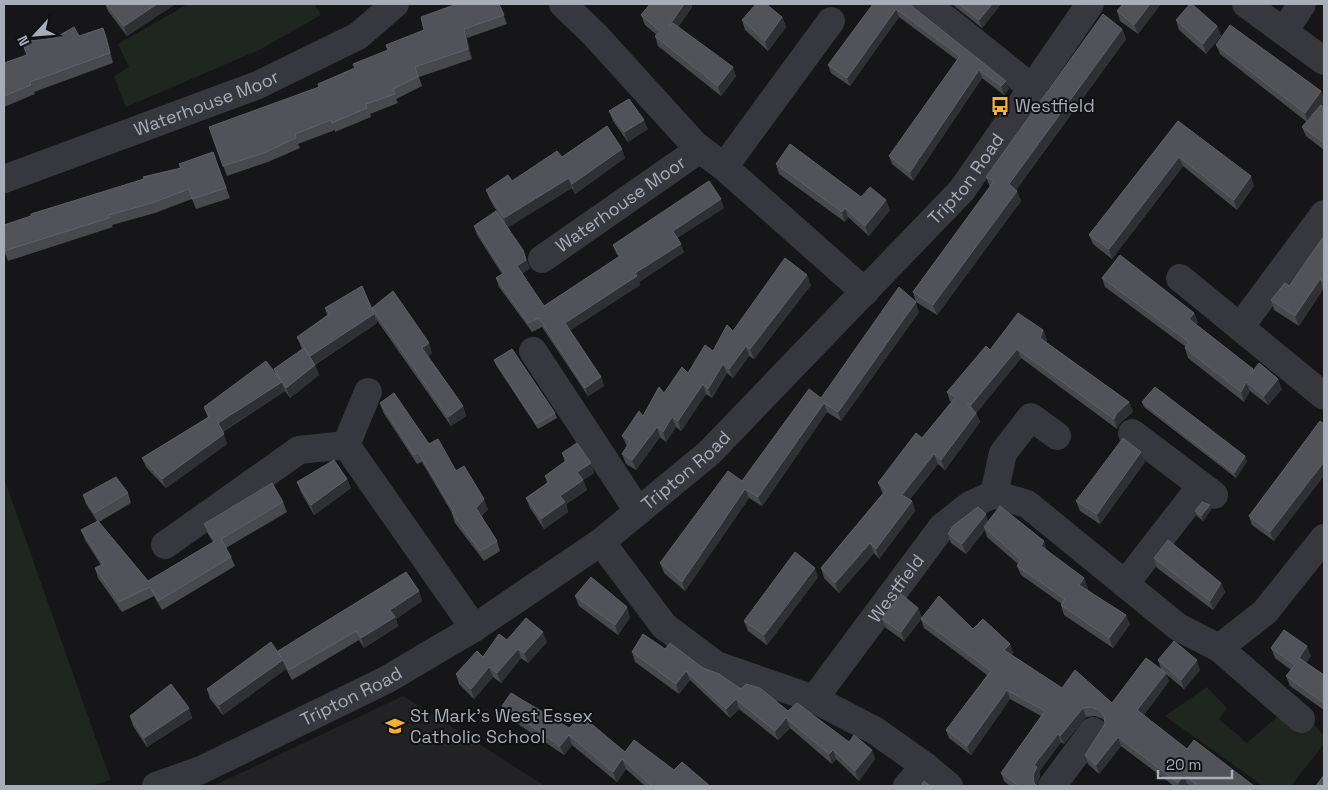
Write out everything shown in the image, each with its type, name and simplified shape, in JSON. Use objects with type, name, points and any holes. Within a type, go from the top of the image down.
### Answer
[{"type":"street","name":"Waterhouse Moor","points":[[4,179],[258,85],[358,36],[395,4]]},
{"type":"street","points":[[563,4],[595,35],[700,149],[724,167],[865,292]]},
{"type":"street","points":[[927,4],[1032,88]]},
{"type":"street","name":"Tripton Road","points":[[156,786],[208,778],[386,680],[474,628],[601,542],[709,453],[962,190],[1090,4]]},
{"type":"street","points":[[1246,4],[1285,30],[1324,61]]},
{"type":"street","points":[[1285,30],[1302,4]]},
{"type":"street","points":[[724,167],[831,21]]},
{"type":"street","name":"Waterhouse Moor","points":[[542,259],[700,149]]},
{"type":"street","points":[[1240,327],[1324,214]]},
{"type":"street","points":[[1180,278],[1324,396]]},
{"type":"street","points":[[533,351],[638,511]]},
{"type":"street","points":[[346,445],[368,392]]},
{"type":"street","points":[[1057,436],[1030,417],[1003,453],[994,494],[1027,504],[1178,627],[1219,648],[1300,719]]},
{"type":"street","points":[[1125,584],[1208,490],[1132,433]]},
{"type":"street","points":[[165,545],[299,450],[346,445]]},
{"type":"street","points":[[346,445],[474,628]]},
{"type":"street","name":"Westfield","points":[[814,699],[942,527],[970,504],[994,494]]},
{"type":"street","points":[[1219,648],[1264,612],[1324,538]]},
{"type":"street","points":[[601,542],[664,626],[716,665],[814,699],[874,730],[925,766],[949,786]]},
{"type":"street","points":[[1052,786],[1093,731]]},
{"type":"street","points":[[907,786],[925,766]]},
{"type":"shaded area","points":[[188,4],[314,4],[321,15],[259,50],[126,107],[114,76],[129,67],[118,44]]},
{"type":"shaded area","points":[[4,478],[111,780],[89,786],[4,786]]},
{"type":"shaded area","points":[[1207,687],[1227,708],[1219,719],[1247,743],[1278,716],[1298,734],[1312,722],[1324,736],[1324,744],[1291,786],[1263,786],[1165,716]]},
{"type":"shaded area","name":"St Mark's West Essex Catholic School","points":[[403,696],[545,786],[213,786]]},
{"type":"building","points":[[106,4],[157,4],[124,26]]},
{"type":"building","points":[[457,4],[499,4],[504,15],[464,29],[468,49],[415,67],[418,77],[393,89],[395,94],[366,104],[367,108],[332,123],[331,120],[295,134],[296,138],[264,153],[223,166],[209,127],[319,87],[318,84],[355,68],[353,64],[388,50],[386,45],[424,30],[421,17]]},
{"type":"building","points":[[650,4],[684,4],[669,26],[673,23],[733,67],[718,86],[655,36],[661,32],[641,15]]},
{"type":"building","points":[[756,4],[766,4],[782,17],[765,41],[742,20]]},
{"type":"building","points":[[873,4],[911,4],[1006,81],[1001,86],[979,70],[910,172],[889,156],[960,56],[896,9],[847,78],[828,65]]},
{"type":"building","points":[[959,4],[992,4],[979,20]]},
{"type":"building","points":[[1123,4],[1150,4],[1134,25],[1117,11]]},
{"type":"building","points":[[1190,4],[1217,26],[1203,44],[1176,20]]},
{"type":"building","points":[[1103,14],[1122,29],[1009,184],[1017,191],[933,305],[913,292],[994,181],[986,177]]},
{"type":"building","points":[[1230,25],[1321,91],[1305,113],[1216,45]]},
{"type":"building","points":[[74,27],[79,36],[103,28],[110,53],[30,82],[31,85],[4,96],[4,63],[27,55],[22,42],[55,38]]},
{"type":"building","points":[[629,99],[644,120],[624,132],[609,111]]},
{"type":"building","points":[[1321,105],[1324,107],[1323,142],[1302,127]]},
{"type":"building","points":[[1178,121],[1251,176],[1234,200],[1179,157],[1109,249],[1089,235]]},
{"type":"building","points":[[607,126],[622,149],[572,184],[569,178],[504,218],[486,190],[508,175],[512,181],[557,151],[562,157]]},
{"type":"building","points":[[790,144],[861,197],[870,187],[886,200],[865,226],[845,208],[842,212],[776,164]]},
{"type":"building","points":[[213,152],[226,188],[192,199],[189,189],[152,203],[109,215],[109,218],[4,251],[4,225],[31,216],[31,214],[144,179],[143,177],[181,168],[179,164]]},
{"type":"building","points":[[709,181],[721,199],[673,231],[681,244],[635,273],[637,276],[565,323],[601,377],[585,388],[539,318],[528,323],[496,278],[504,273],[474,226],[496,211],[523,250],[526,260],[517,266],[544,306],[620,256],[613,245]]},
{"type":"building","points":[[1324,236],[1324,279],[1323,281],[1320,279],[1295,316],[1271,300],[1285,283],[1289,286]]},
{"type":"building","points":[[1120,255],[1194,313],[1189,319],[1253,369],[1250,375],[1259,363],[1278,379],[1264,396],[1246,382],[1241,392],[1185,348],[1189,342],[1102,278]]},
{"type":"building","points":[[785,258],[807,275],[750,349],[746,346],[729,369],[723,364],[708,389],[703,384],[678,421],[672,417],[663,432],[657,427],[632,460],[622,454],[630,441],[622,436],[639,411],[643,416],[659,387],[664,393],[682,367],[688,373],[705,345],[713,351],[727,325],[733,331]]},
{"type":"building","points":[[362,286],[374,314],[310,356],[297,337],[330,314],[325,308]]},
{"type":"building","points":[[899,287],[916,302],[838,412],[824,403],[758,497],[745,489],[682,582],[660,563],[728,471],[742,481],[809,389],[821,398]]},
{"type":"building","points":[[393,291],[429,343],[422,348],[463,406],[448,417],[372,308]]},
{"type":"building","points":[[1018,313],[1043,330],[1040,338],[1129,402],[1116,414],[1114,419],[1017,349],[971,405],[967,403],[976,413],[941,460],[934,454],[902,495],[912,501],[876,549],[870,543],[835,583],[821,568],[886,490],[878,483],[916,433],[922,438],[956,397],[947,392],[986,346],[990,350]]},
{"type":"building","points":[[304,348],[315,365],[286,388],[274,369]]},
{"type":"building","points":[[512,349],[555,413],[536,424],[494,360]]},
{"type":"building","points":[[266,361],[282,382],[218,423],[224,434],[162,479],[142,458],[209,417],[204,407]]},
{"type":"building","points":[[1155,387],[1245,456],[1234,473],[1142,402]]},
{"type":"building","points":[[394,393],[429,444],[438,439],[456,471],[464,466],[484,499],[476,508],[497,541],[480,551],[452,513],[454,512],[418,452],[414,455],[380,403]]},
{"type":"building","points":[[1320,421],[1324,424],[1324,462],[1270,532],[1249,516]]},
{"type":"building","points":[[1123,438],[1141,452],[1097,514],[1076,501]]},
{"type":"building","points":[[577,443],[591,463],[577,472],[583,480],[560,496],[565,502],[541,519],[526,498],[549,482],[545,476],[567,460],[562,453]]},
{"type":"building","points":[[334,460],[347,479],[311,505],[297,482]]},
{"type":"building","points":[[116,477],[128,493],[94,513],[83,495]]},
{"type":"building","points":[[272,483],[283,502],[221,539],[231,557],[158,601],[150,587],[119,602],[95,568],[103,564],[81,530],[98,521],[148,581],[215,541],[204,524]]},
{"type":"building","points":[[1202,502],[1210,505],[1201,516],[1195,511]]},
{"type":"building","points":[[1000,506],[1044,541],[1041,546],[1084,578],[1079,585],[1126,615],[1109,638],[1061,605],[1065,599],[1017,566],[1021,560],[984,527]]},
{"type":"building","points":[[978,507],[986,514],[962,544],[948,534],[953,526]]},
{"type":"building","points":[[1168,540],[1221,583],[1210,601],[1154,558]]},
{"type":"building","points":[[795,552],[815,568],[764,635],[744,621]]},
{"type":"building","points":[[406,572],[419,591],[390,610],[395,617],[361,638],[356,631],[289,670],[283,660],[219,705],[207,689],[271,642],[281,657],[278,651]]},
{"type":"building","points":[[591,577],[627,607],[615,625],[575,596]]},
{"type":"building","points":[[901,594],[918,608],[901,632],[882,619]]},
{"type":"building","points":[[939,596],[973,629],[983,619],[1010,644],[1004,650],[1062,688],[1075,670],[1112,703],[1146,658],[1166,673],[1137,710],[1187,749],[1194,740],[1254,786],[1198,786],[1184,775],[1178,783],[1118,737],[1096,765],[1085,755],[1105,724],[1104,716],[1099,710],[1092,707],[1083,708],[1060,736],[1058,734],[1034,765],[1037,767],[1033,775],[1034,783],[1037,786],[1019,786],[1001,773],[1045,711],[1007,690],[967,746],[946,730],[991,671],[921,619]]},
{"type":"building","points":[[526,618],[543,632],[524,653],[518,649],[497,673],[489,667],[471,689],[456,674],[477,651],[483,657],[499,634],[507,640]]},
{"type":"building","points":[[1284,630],[1307,646],[1299,658],[1324,675],[1324,703],[1286,676],[1295,665],[1271,648]]},
{"type":"building","points":[[643,634],[665,649],[670,643],[703,668],[719,674],[741,689],[746,684],[760,688],[788,711],[797,703],[849,742],[854,735],[872,750],[855,771],[833,750],[829,754],[786,718],[775,731],[736,699],[726,709],[686,671],[676,684],[632,652]]},
{"type":"building","points":[[1174,641],[1197,660],[1181,680],[1158,660]]},
{"type":"building","points":[[171,684],[189,708],[144,738],[130,716]]},
{"type":"building","points":[[511,693],[569,728],[582,716],[625,752],[634,740],[674,770],[682,762],[710,786],[652,786],[622,759],[613,772],[569,735],[560,746],[502,706]]},
{"type":"building","points":[[1324,775],[1324,786],[1316,786]]},
{"type":"building","points":[[924,781],[930,786],[921,786]]},
{"type":"place","name":"Westfield","points":[[1000,106]]},
{"type":"place","name":"St Mark's West Essex Catholic School","points":[[395,726]]}]
